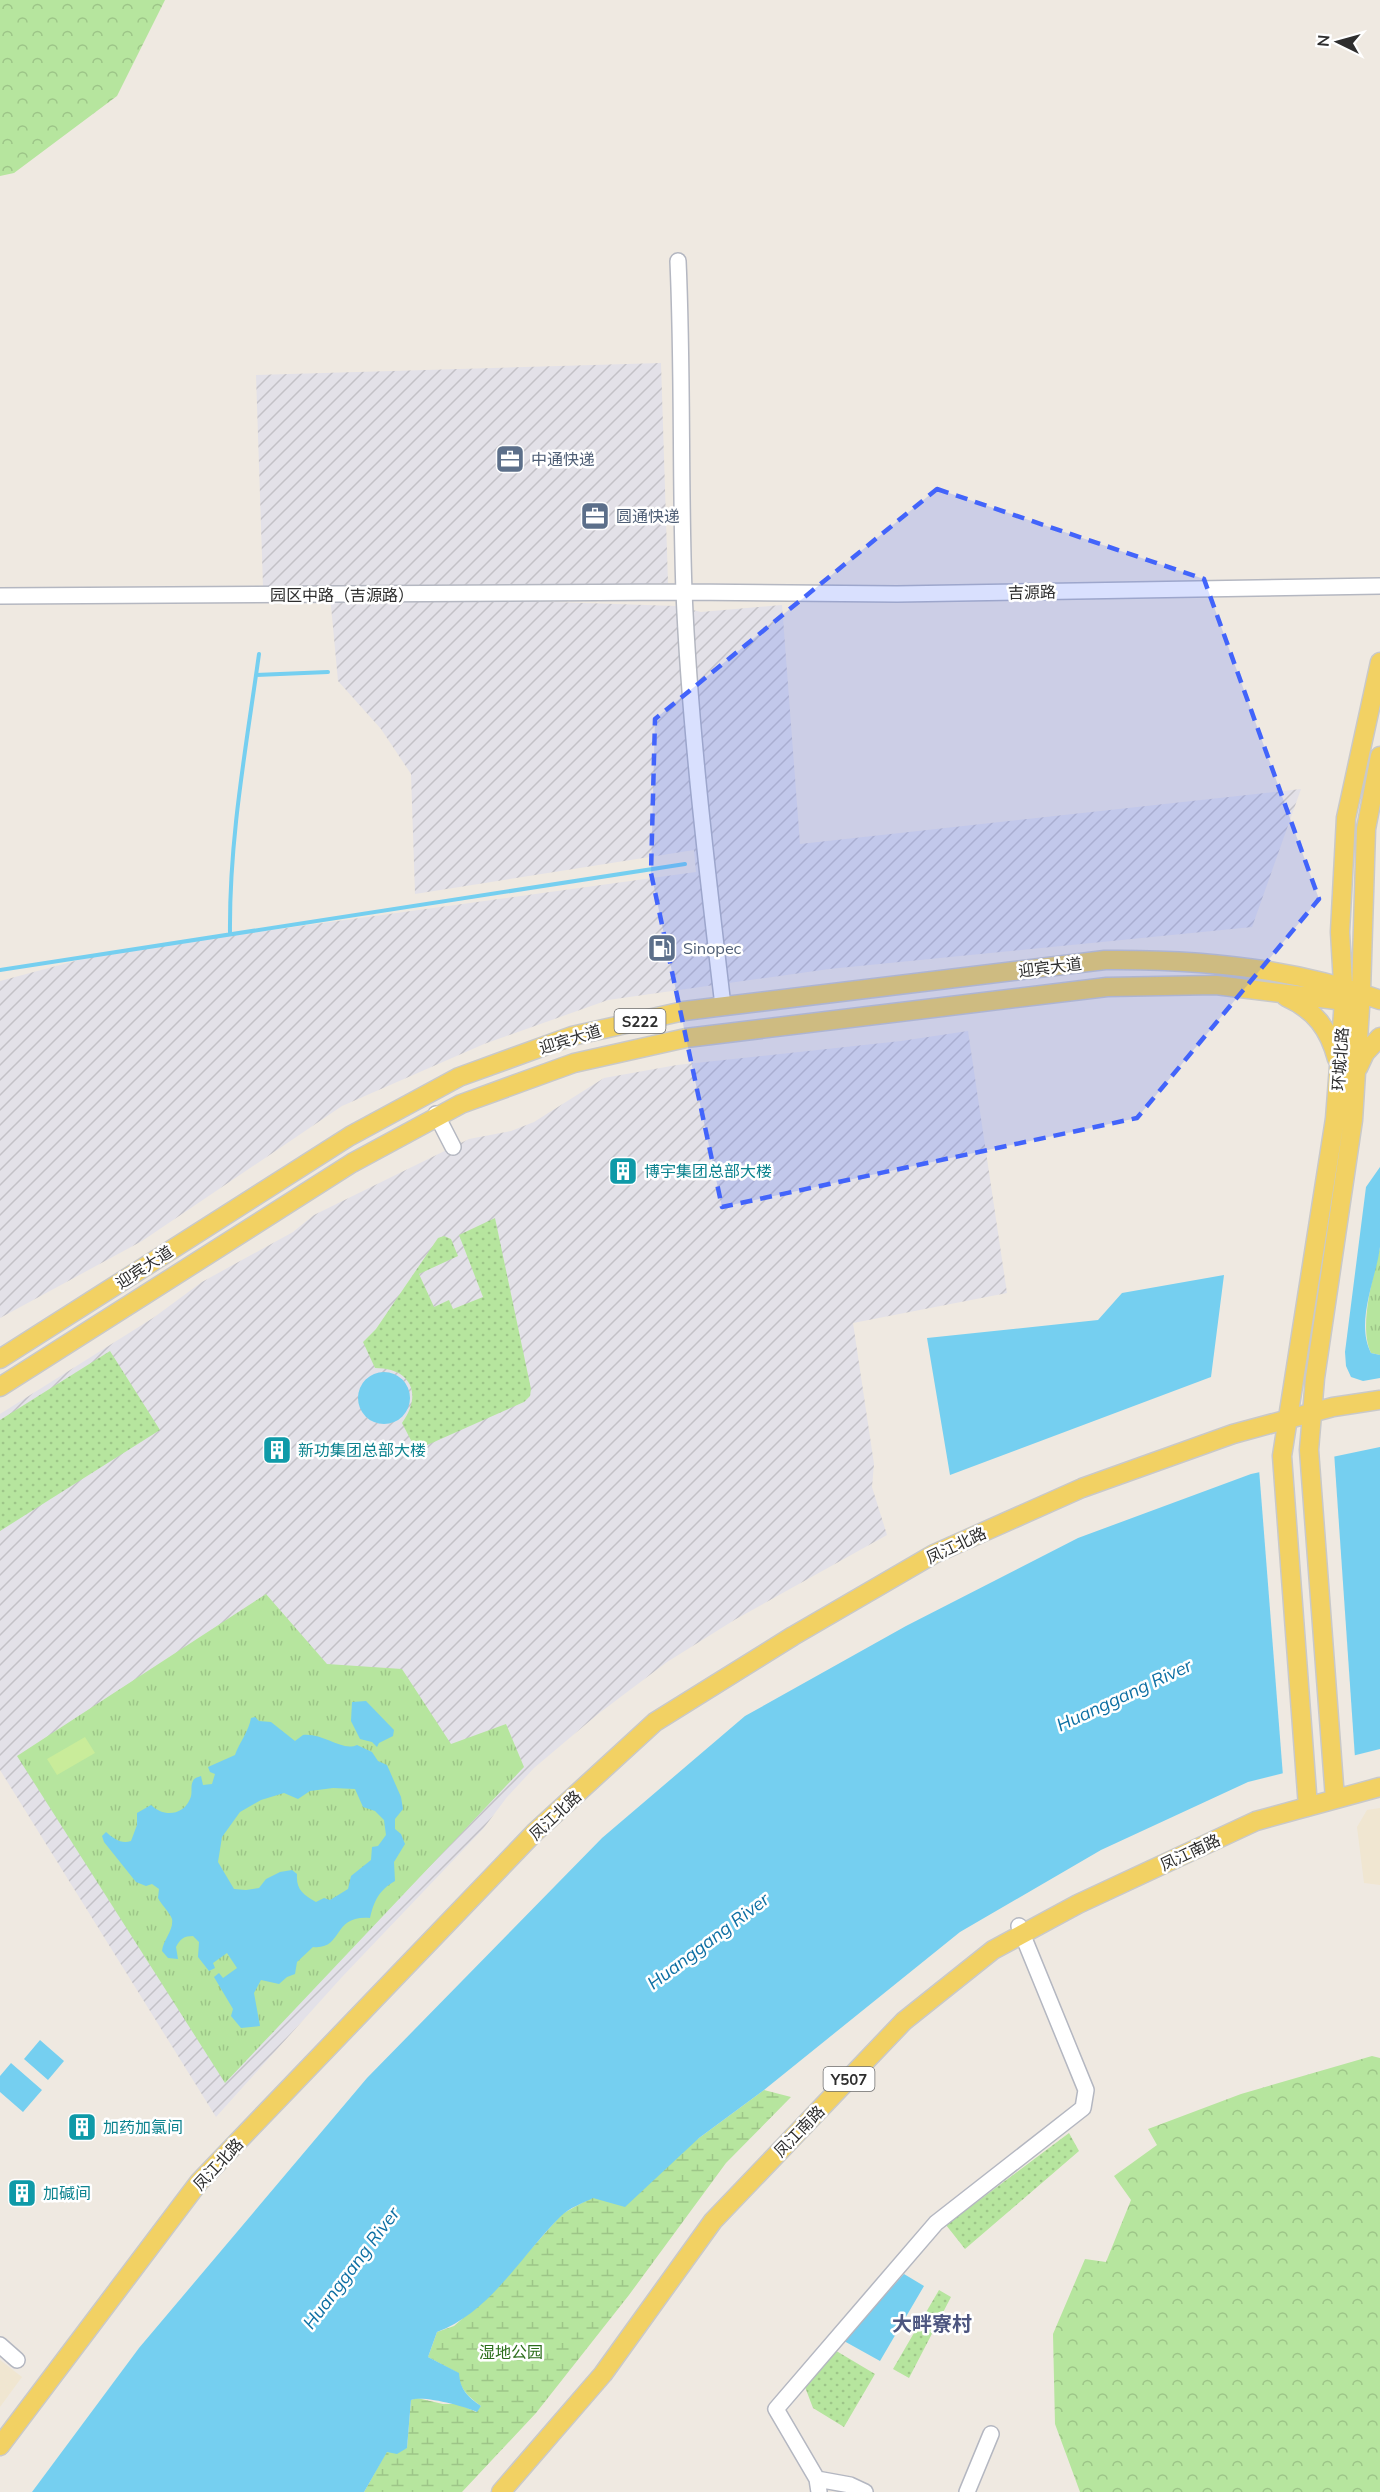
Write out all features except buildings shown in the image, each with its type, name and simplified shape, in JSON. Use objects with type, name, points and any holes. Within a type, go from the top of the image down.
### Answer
[{"type":"main road","name":"环城北路","points":[[1335,1799],[1309,1450],[1312,1413],[1353,1120],[1347,1075],[1340,932],[1346,818],[1380,662]]},
{"type":"main road","name":"环城北路","points":[[1308,1807],[1282,1456],[1335,1119],[1347,1075],[1360,992],[1366,828],[1380,756]]},
{"type":"main road","name":"迎宾大道","points":[[0,1359],[350,1136],[459,1077],[572,1036],[684,1011],[1116,960],[1161,960],[1216,965],[1322,980],[1360,992]]},
{"type":"main road","name":"迎宾大道","points":[[0,1387],[362,1157],[461,1104],[574,1063],[686,1038],[1107,987],[1216,985],[1344,1001]]},
{"type":"main road","points":[[1268,991],[1296,1002],[1320,1020],[1347,1075],[1380,1037]]},
{"type":"main road","name":"S222","points":[[1360,992],[1380,1000]]},
{"type":"main road","points":[[776,1000],[779,1027]]},
{"type":"main road","points":[[627,1024],[632,1050]]},
{"type":"main road","points":[[496,1064],[504,1088]]},
{"type":"main road","points":[[350,1136],[362,1157]]},
{"type":"main road","name":"凤江北路","points":[[0,2446],[199,2182],[535,1832],[655,1722],[794,1635],[934,1554],[1082,1488],[1233,1434],[1312,1413],[1380,1400]]},
{"type":"main road","name":"Y507","points":[[1308,1807],[1380,1787]]},
{"type":"main road","name":"凤江南路","points":[[501,2492],[603,2374],[713,2221],[904,2021],[993,1950],[1077,1904],[1256,1821],[1308,1807]]},
{"type":"street","points":[[678,261],[682,341],[684,592],[704,848],[723,1006]]},
{"type":"street","name":"吉源路","points":[[684,592],[939,593],[1380,586]]},
{"type":"street","name":"园区中路（吉源路）","points":[[0,596],[684,592]]},
{"type":"street","points":[[436,1114],[453,1147]]},
{"type":"street","points":[[865,2492],[850,2485],[818,2486],[776,2409],[936,2223],[1083,2108],[1086,2090],[1019,1926]]},
{"type":"street","points":[[0,2345],[17,2360]]},
{"type":"street","points":[[967,2492],[991,2434]]},
{"type":"highlighted area","points":[[937,489],[1204,579],[1319,899],[1137,1118],[722,1207],[651,873],[655,719]]},
{"type":"shaded area","points":[[661,363],[668,583],[344,595],[676,606],[701,612],[782,605],[800,844],[1301,789],[1252,927],[829,969],[608,1000],[484,1044],[342,1106],[142,1241],[0,1318],[0,981],[105,953],[696,872],[694,850],[415,894],[411,774],[381,729],[338,681],[330,595],[263,586],[256,375]]},
{"type":"shaded area","points":[[968,1031],[1007,1293],[853,1323],[874,1464],[872,1487],[887,1535],[736,1619],[667,1662],[598,1714],[534,1768],[507,1797],[483,1829],[342,1977],[216,2117],[0,1770],[0,1414],[153,1318],[202,1282],[293,1232],[314,1215],[469,1139],[511,1131],[534,1122],[604,1078],[677,1065],[901,1041]]},
{"type":"shaded area","points":[[1380,1808],[1380,1885],[1364,1883],[1357,1827],[1367,1810]]},
{"type":"shaded area","points":[[0,2360],[22,2377],[0,2407]]},
{"type":"green space","points":[[0,0],[165,0],[117,96],[14,173],[0,176]]},
{"type":"green space","points":[[495,1218],[531,1389],[530,1396],[524,1402],[416,1450],[402,1423],[412,1402],[410,1385],[397,1373],[375,1368],[363,1342],[376,1329],[438,1238],[444,1236],[451,1239],[458,1256],[419,1274],[434,1307],[449,1300],[453,1309],[483,1297],[459,1235]]},
{"type":"green space","points":[[1380,1247],[1380,1355],[1371,1353],[1366,1329],[1368,1300]]},
{"type":"green space","points":[[110,1351],[160,1430],[0,1531],[0,1420]]},
{"type":"green space","points":[[266,1594],[327,1664],[402,1669],[451,1744],[506,1724],[524,1767],[225,2083],[17,1756]]},
{"type":"green space","points":[[85,1737],[95,1753],[57,1775],[47,1759]]},
{"type":"green space","points":[[1372,2056],[1380,2058],[1380,2492],[1080,2492],[1055,2424],[1053,2334],[1085,2259],[1106,2262],[1131,2200],[1114,2176],[1157,2145],[1148,2129],[1241,2094]]},
{"type":"green space","name":"湿地公园","points":[[764,2090],[791,2097],[726,2163],[629,2295],[536,2413],[462,2492],[364,2492],[387,2451],[407,2448],[411,2400],[417,2398],[443,2404],[459,2404],[476,2412],[481,2406],[465,2392],[458,2373],[428,2357],[437,2332],[454,2326],[492,2293],[562,2214],[699,2138]]},
{"type":"green space","points":[[1069,2133],[1079,2151],[965,2249],[946,2225]]},
{"type":"green space","points":[[939,2290],[951,2297],[909,2378],[893,2369]]},
{"type":"green space","points":[[833,2349],[875,2374],[844,2427],[813,2408],[805,2387]]},
{"type":"water","points":[[1380,1167],[1380,1247],[1368,1300],[1365,1328],[1371,1353],[1380,1355],[1380,1378],[1363,1381],[1351,1377],[1346,1366],[1345,1352],[1366,1187]]},
{"type":"water","points":[[1224,1275],[1211,1377],[950,1475],[927,1338],[1098,1320],[1122,1293]]},
{"type":"water","points":[[379,1372],[389,1372],[403,1379],[410,1398],[403,1417],[389,1424],[379,1424],[369,1420],[362,1413],[358,1403],[358,1393],[362,1383],[369,1376]]},
{"type":"water","name":"Huanggang River","points":[[1380,1447],[1380,1749],[1248,1782],[1101,1850],[960,1932],[764,2090],[699,2138],[625,2207],[593,2198],[564,2213],[490,2297],[456,2323],[437,2332],[428,2357],[459,2373],[461,2384],[466,2392],[481,2406],[477,2412],[434,2400],[411,2400],[407,2448],[397,2454],[387,2452],[364,2492],[32,2492],[139,2348],[367,2078],[602,1838],[745,1716],[906,1626],[1078,1538],[1251,1474]]},
{"type":"water","points":[[366,1701],[394,1730],[393,1736],[379,1743],[377,1747],[372,1742],[360,1739],[351,1721],[352,1702]]},
{"type":"water","points":[[251,1718],[271,1722],[295,1741],[303,1735],[311,1735],[345,1746],[357,1745],[372,1752],[378,1761],[387,1765],[401,1797],[403,1809],[395,1819],[395,1829],[401,1834],[405,1844],[394,1862],[395,1881],[378,1896],[370,1918],[349,1922],[330,1943],[313,1947],[297,1962],[295,1974],[279,1984],[261,1980],[254,1993],[260,2026],[241,2028],[231,2016],[233,2009],[214,1977],[219,1973],[223,1978],[237,1968],[227,1953],[213,1963],[215,1968],[209,1971],[198,1957],[199,1942],[190,1936],[179,1942],[176,1947],[178,1959],[168,1958],[162,1951],[172,1919],[158,1898],[159,1889],[152,1884],[146,1886],[136,1882],[104,1842],[102,1836],[106,1832],[118,1840],[131,1841],[137,1825],[137,1813],[151,1805],[167,1813],[183,1809],[190,1799],[194,1779],[201,1776],[203,1785],[212,1784],[215,1774],[210,1772],[208,1767],[235,1755]],"holes":[[[333,1788],[355,1789],[363,1807],[375,1811],[384,1820],[386,1835],[378,1846],[372,1847],[371,1860],[351,1876],[348,1889],[330,1900],[324,1898],[316,1902],[301,1891],[297,1874],[292,1870],[280,1872],[266,1879],[259,1888],[234,1889],[218,1862],[222,1837],[240,1812],[261,1800],[284,1793],[298,1799],[310,1791]]]},
{"type":"water","points":[[40,2040],[64,2061],[48,2080],[24,2059]]},
{"type":"water","points":[[11,2063],[42,2090],[23,2112],[0,2092],[0,2076]]},
{"type":"water","points":[[904,2274],[924,2286],[880,2361],[844,2341]]},
{"type":"pier","points":[[1334,1452],[1355,1758],[1283,1776],[1259,1469]]},
{"type":"waterway","points":[[230,934],[235,828],[259,654]]},
{"type":"waterway","points":[[256,675],[328,672]]},
{"type":"waterway","points":[[0,970],[685,864]]},
{"type":"place","name":"中通快递","points":[[510,459]]},
{"type":"place","name":"圆通快递","points":[[595,516]]},
{"type":"place","name":"Sinopec","points":[[662,948]]},
{"type":"place","name":"博宇集团总部大楼","points":[[623,1171]]},
{"type":"place","name":"新功集团总部大楼","points":[[277,1450]]},
{"type":"place","name":"加药加氯间","points":[[82,2127]]},
{"type":"place","name":"加碱间","points":[[22,2193]]},
{"type":"district","name":"大畔寮村","points":[[932,2323]]}]
